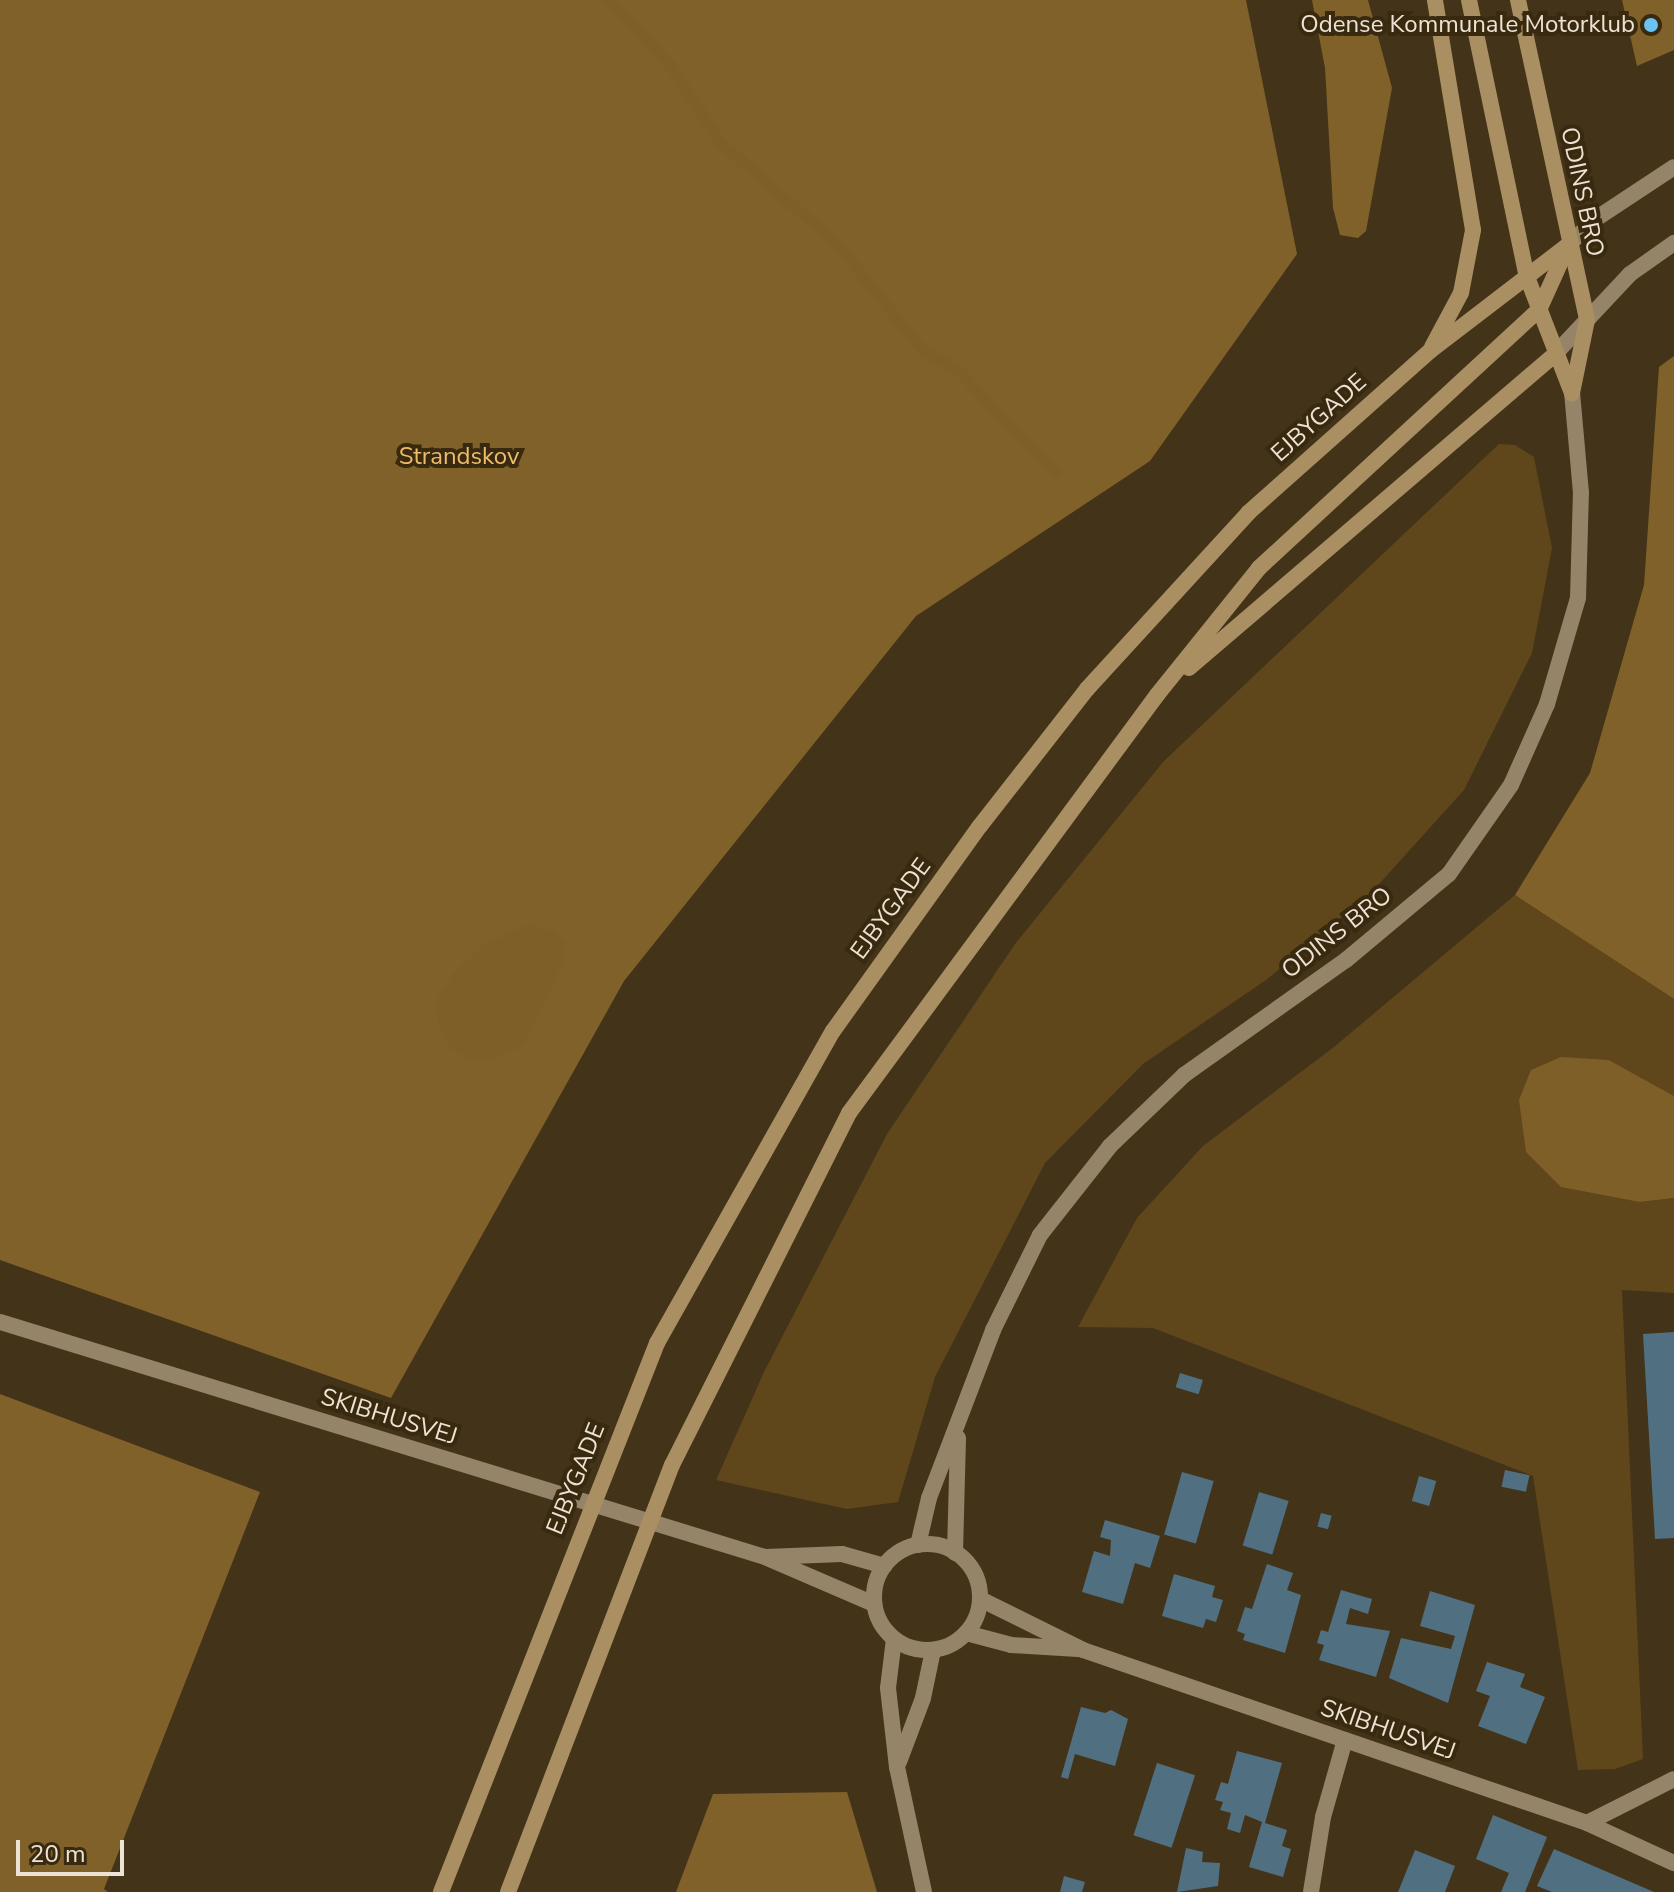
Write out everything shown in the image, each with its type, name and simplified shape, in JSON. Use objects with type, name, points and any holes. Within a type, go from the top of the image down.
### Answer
[{"type":"main road","points":[[1430,351],[1461,293],[1473,230],[1435,0]]},
{"type":"main road","name":"ODINS BRO","points":[[1469,0],[1527,277],[1572,393]]},
{"type":"main road","name":"ODINS BRO","points":[[1518,0],[1567,246],[1587,320],[1572,393]]},
{"type":"main road","points":[[508,1892],[672,1465],[849,1113],[1157,695],[1259,568],[1539,310],[1567,246]]},
{"type":"main road","name":"EJBYGADE","points":[[441,1892],[657,1343],[833,1031],[980,826],[1087,689],[1248,513],[1430,351],[1567,246]]},
{"type":"main road","points":[[1157,695],[1555,354]]},
{"type":"street","name":"EJBYGADE","points":[[1567,246],[1597,218],[1674,167]]},
{"type":"street","points":[[1555,354],[1630,274],[1674,243]]},
{"type":"street","name":"ODINS BRO","points":[[918,1545],[929,1498],[958,1432],[993,1330],[1040,1235],[1110,1146],[1184,1075],[1346,960],[1449,874],[1511,785],[1547,704],[1578,598],[1581,493],[1572,393]]},
{"type":"street","name":"SKIBHUSVEJ","points":[[0,1322],[765,1557],[874,1604]]},
{"type":"street","name":"ODINS BRO","points":[[955,1553],[958,1432]]},
{"type":"street","points":[[894,1639],[933,1650],[966,1633],[980,1599],[978,1581],[955,1553],[918,1545],[884,1566],[874,1604],[894,1639],[888,1688],[897,1767],[924,1892]]},
{"type":"street","name":"SKIBHUSVEJ","points":[[765,1557],[842,1554],[884,1566]]},
{"type":"street","name":"SKIBHUSVEJ","points":[[980,1599],[1083,1650],[1587,1823],[1674,1863]]},
{"type":"street","name":"SKIBHUSVEJ","points":[[966,1633],[1011,1645],[1083,1650]]},
{"type":"street","points":[[897,1767],[923,1698],[933,1650]]},
{"type":"street","points":[[1311,1892],[1323,1817],[1345,1740]]},
{"type":"street","points":[[1587,1823],[1674,1779]]},
{"type":"shaded area","points":[[1499,444],[1515,445],[1534,457],[1552,548],[1532,653],[1464,790],[1370,894],[1266,980],[1143,1064],[1045,1163],[935,1377],[898,1502],[847,1509],[716,1480],[764,1372],[887,1134],[1015,944],[1164,761]]},
{"type":"shaded area","points":[[1515,895],[1674,999],[1674,1096],[1609,1060],[1640,1202],[1674,1198],[1674,1293],[1622,1290],[1643,1759],[1615,1769],[1578,1770],[1533,1476],[1153,1328],[1078,1327],[1137,1218],[1203,1146],[1334,1047]]},
{"type":"shaded area","points":[[530,924],[555,932],[564,942],[564,960],[523,1046],[494,1059],[469,1060],[449,1047],[437,1019],[436,1001],[454,973],[485,944]]},
{"type":"shaded area","points":[[1561,1057],[1609,1060],[1674,1096],[1674,1198],[1640,1202],[1561,1187],[1526,1152],[1519,1100],[1531,1070]]},
{"type":"green space","name":"Strandskov","points":[[0,0],[1246,0],[1297,254],[1150,461],[916,616],[624,981],[391,1398],[0,1260]]},
{"type":"green space","points":[[1312,0],[1368,0],[1392,88],[1366,231],[1358,238],[1340,235],[1333,208],[1325,68]]},
{"type":"green space","name":"Odense Kommunale Motorklub","points":[[1622,0],[1674,0],[1674,50],[1637,66]]},
{"type":"green space","points":[[1674,356],[1674,999],[1515,895],[1590,773],[1644,585],[1659,367]]},
{"type":"green space","points":[[0,1394],[260,1492],[104,1889],[108,1892],[0,1892]]},
{"type":"green space","points":[[847,1792],[877,1892],[676,1892],[713,1794]]},
{"type":"building","points":[[1674,1332],[1674,1538],[1655,1539],[1643,1334]]},
{"type":"building","points":[[1180,1373],[1203,1380],[1199,1394],[1176,1387]]},
{"type":"building","points":[[1505,1470],[1529,1475],[1526,1492],[1501,1487]]},
{"type":"building","points":[[1182,1472],[1214,1481],[1196,1544],[1164,1534]]},
{"type":"building","points":[[1419,1476],[1436,1481],[1429,1506],[1412,1501]]},
{"type":"building","points":[[1259,1492],[1289,1501],[1272,1555],[1243,1546]]},
{"type":"building","points":[[1321,1513],[1332,1516],[1328,1529],[1317,1527]]},
{"type":"building","points":[[1105,1520],[1160,1536],[1150,1568],[1135,1563],[1123,1604],[1082,1592],[1094,1551],[1110,1556],[1111,1540],[1100,1537]]},
{"type":"building","points":[[1267,1564],[1293,1573],[1287,1590],[1301,1595],[1285,1653],[1243,1640],[1245,1634],[1237,1631],[1245,1607],[1252,1609]]},
{"type":"building","points":[[1174,1574],[1215,1586],[1212,1597],[1223,1600],[1216,1622],[1206,1619],[1203,1628],[1162,1616]]},
{"type":"building","points":[[1341,1590],[1372,1599],[1368,1614],[1350,1608],[1346,1624],[1390,1631],[1376,1677],[1319,1660],[1324,1645],[1317,1643],[1321,1630],[1328,1632]]},
{"type":"building","points":[[1430,1591],[1475,1605],[1448,1703],[1389,1678],[1401,1638],[1451,1649],[1455,1636],[1420,1626]]},
{"type":"building","points":[[1487,1662],[1525,1674],[1520,1687],[1545,1697],[1526,1744],[1478,1726],[1490,1696],[1476,1691]]},
{"type":"building","points":[[1081,1707],[1105,1713],[1111,1710],[1128,1719],[1115,1766],[1075,1754],[1068,1779],[1061,1777]]},
{"type":"building","points":[[1237,1751],[1282,1763],[1265,1823],[1287,1830],[1282,1846],[1291,1849],[1283,1877],[1249,1867],[1262,1822],[1245,1815],[1240,1833],[1227,1829],[1231,1813],[1220,1810],[1223,1802],[1215,1800],[1221,1782],[1228,1784]]},
{"type":"building","points":[[1157,1763],[1195,1775],[1172,1848],[1134,1835]]},
{"type":"building","points":[[1493,1815],[1547,1837],[1525,1892],[1501,1892],[1509,1873],[1476,1859]]},
{"type":"building","points":[[1186,1848],[1203,1852],[1202,1862],[1220,1863],[1218,1886],[1177,1892]]},
{"type":"building","points":[[1554,1849],[1654,1892],[1552,1892],[1537,1886]]},
{"type":"building","points":[[1415,1850],[1455,1866],[1445,1892],[1398,1892]]},
{"type":"building","points":[[1064,1876],[1085,1882],[1082,1892],[1060,1892]]},
{"type":"waterway","points":[[607,0],[670,65],[720,142],[837,244],[923,351],[957,369],[1055,473]]},
{"type":"place","name":"Odense Kommunale Motorklub","points":[[1651,25]]}]
